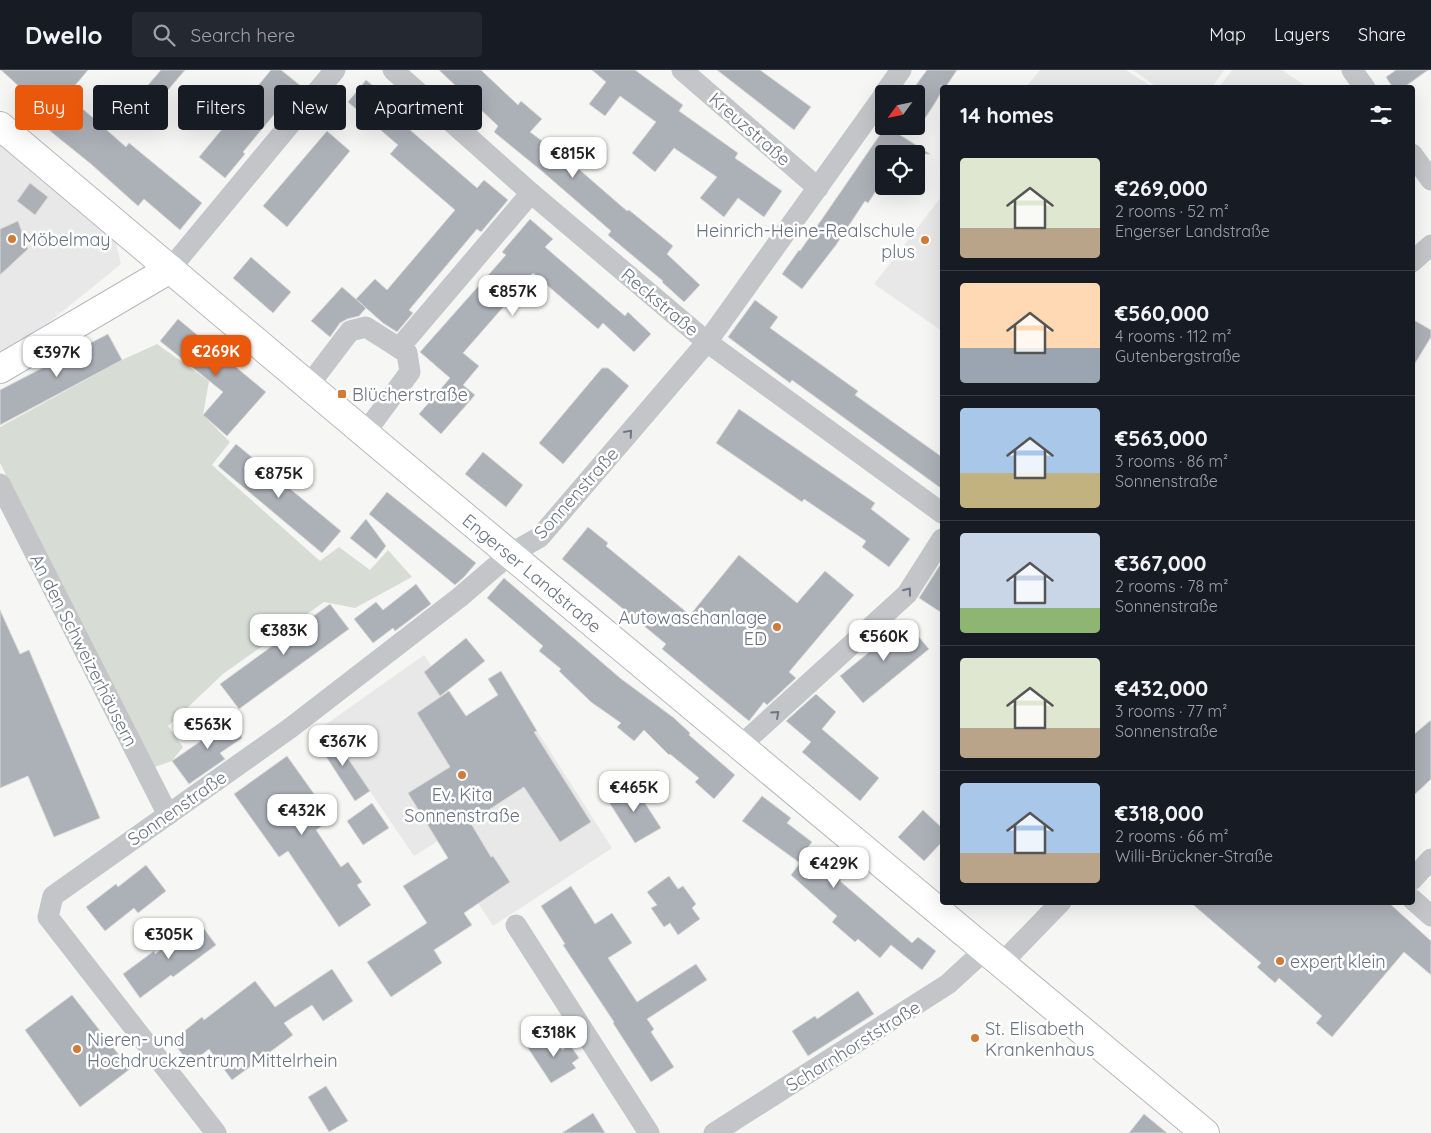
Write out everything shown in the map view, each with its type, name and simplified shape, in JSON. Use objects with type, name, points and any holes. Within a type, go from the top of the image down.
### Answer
[{"type":"main road","name":"Engerser Landstraße","points":[[0,126],[365,433],[1205,1133]]},
{"type":"main road","points":[[0,368],[170,269]]},
{"type":"street","points":[[170,269],[335,70]]},
{"type":"street","name":"Reckstraße","points":[[393,70],[531,192],[708,342],[940,512]]},
{"type":"street","name":"Kreuzstraße","points":[[682,70],[818,188]]},
{"type":"street","name":"Sonnenstraße","points":[[890,85],[901,70]]},
{"type":"street","points":[[1352,70],[1363,85]]},
{"type":"street","name":"Sonnenstraße","points":[[216,1133],[48,917],[53,896],[289,730],[460,597],[510,554],[540,537],[708,342],[875,107]]},
{"type":"street","points":[[1415,158],[1431,180]]},
{"type":"street","points":[[399,348],[531,192]]},
{"type":"street","points":[[1415,259],[1431,245]]},
{"type":"street","points":[[309,385],[350,331],[366,327],[406,353],[410,372],[365,433]]},
{"type":"street","name":"An den Schweizerhäusern","points":[[0,484],[168,815]]},
{"type":"street","points":[[740,746],[908,594],[940,542]]},
{"type":"street","points":[[1415,877],[1431,860]]},
{"type":"street","points":[[1415,902],[1431,916]]},
{"type":"street","name":"Scharnhorststraße","points":[[714,1133],[993,957],[1057,905]]},
{"type":"street","points":[[516,925],[649,1133]]},
{"type":"shaded area","points":[[1040,70],[1126,70],[1149,85],[1028,85]]},
{"type":"shaded area","points":[[1133,70],[1224,70],[1213,85],[1154,85]]},
{"type":"shaded area","points":[[1232,70],[1282,70],[1304,85],[1221,85]]},
{"type":"shaded area","points":[[0,143],[116,243],[121,264],[0,362]]},
{"type":"shaded area","name":"Heinrich-Heine-Realschule plus","points":[[940,199],[940,330],[874,284]]},
{"type":"shaded area","points":[[157,344],[209,381],[203,415],[230,442],[212,465],[320,561],[339,547],[370,570],[388,550],[412,577],[355,608],[324,602],[223,674],[168,726],[183,747],[172,761],[152,768],[0,463],[0,427],[122,360]]},
{"type":"shaded area","name":"Ev. Kita Sonnenstraße","points":[[424,655],[465,716],[523,739],[537,731],[612,848],[493,926],[438,841],[414,856],[325,725]]},
{"type":"building","points":[[1,70],[88,70],[75,85],[17,85]]},
{"type":"building","points":[[161,70],[185,70],[168,90],[168,85],[148,85]]},
{"type":"building","points":[[271,70],[281,70],[300,85],[274,85],[274,115],[264,127],[264,85],[259,85]]},
{"type":"building","points":[[439,70],[481,70],[518,105],[521,101],[542,119],[530,132],[574,165],[627,211],[629,210],[673,246],[667,254],[700,285],[684,302],[663,281],[608,235],[611,231],[494,132],[498,126],[482,111],[482,85],[455,85]]},
{"type":"building","points":[[592,70],[635,70],[683,105],[679,111],[738,153],[735,158],[782,191],[764,217],[738,198],[724,217],[700,198],[717,177],[674,148],[655,172],[632,153],[656,122],[620,96],[605,116],[589,104],[606,82]]},
{"type":"building","points":[[717,70],[760,70],[811,107],[794,130]]},
{"type":"building","points":[[927,70],[957,70],[947,85],[940,85],[940,94],[925,118],[925,85],[916,85]]},
{"type":"building","points":[[1396,70],[1428,70],[1407,85],[1391,85],[1386,77]]},
{"type":"building","points":[[366,80],[372,85],[362,85]]},
{"type":"building","points":[[356,92],[356,109],[348,102]]},
{"type":"building","points":[[83,109],[93,118],[93,130],[107,130],[126,147],[129,143],[202,203],[180,230],[144,199],[138,206],[49,130],[83,130]]},
{"type":"building","points":[[221,130],[261,130],[225,178],[199,157]]},
{"type":"building","points":[[381,130],[410,130],[477,188],[484,180],[508,200],[481,232],[477,229],[409,310],[413,313],[397,332],[383,323],[356,299],[375,279],[387,290],[455,210],[390,154],[398,145]]},
{"type":"building","points":[[327,131],[350,151],[287,227],[263,206]]},
{"type":"building","points":[[880,135],[900,135],[916,145],[875,145],[875,192],[868,203],[865,201],[836,245],[802,289],[782,274]]},
{"type":"building","points":[[30,183],[48,197],[35,215],[17,201]]},
{"type":"building","points":[[530,219],[553,239],[545,247],[625,316],[628,312],[651,334],[634,352],[603,323],[598,329],[533,273],[463,353],[479,366],[463,385],[475,395],[441,434],[419,414],[450,378],[420,352],[506,255],[502,252]]},
{"type":"building","name":"Möbelmay","points":[[18,221],[28,249],[0,275],[0,229]]},
{"type":"building","points":[[251,257],[291,292],[273,313],[233,278]]},
{"type":"building","points":[[342,287],[366,308],[359,316],[340,323],[330,337],[311,321]]},
{"type":"building","points":[[755,300],[778,317],[770,328],[858,391],[855,395],[940,456],[940,488],[792,380],[790,383],[728,337]]},
{"type":"building","points":[[178,319],[266,392],[227,436],[203,415],[223,392],[160,341]]},
{"type":"building","points":[[1415,321],[1431,330],[1431,337],[1415,363]]},
{"type":"building","points":[[108,334],[122,360],[0,425],[0,390]]},
{"type":"building","points":[[602,368],[608,368],[629,386],[563,464],[539,443]]},
{"type":"building","points":[[739,409],[875,503],[871,509],[910,539],[889,567],[862,547],[866,541],[804,499],[802,502],[716,443]]},
{"type":"building","points":[[236,444],[341,531],[322,553],[218,466]]},
{"type":"building","points":[[483,452],[523,485],[506,507],[465,474]]},
{"type":"building","points":[[387,492],[476,563],[455,585],[369,514]]},
{"type":"building","points":[[366,519],[386,546],[376,559],[350,538]]},
{"type":"building","points":[[588,527],[608,543],[606,546],[690,615],[739,555],[797,603],[825,571],[854,595],[789,672],[796,678],[767,705],[764,702],[749,721],[662,649],[666,644],[562,559]]},
{"type":"building","points":[[940,565],[940,612],[919,598]]},
{"type":"building","points":[[504,578],[620,678],[674,718],[690,733],[689,735],[735,775],[714,799],[695,782],[699,778],[669,755],[644,730],[634,741],[617,727],[621,723],[591,702],[559,671],[561,669],[539,651],[543,646],[487,598]]},
{"type":"building","points":[[416,584],[431,604],[395,631],[393,628],[373,643],[354,619],[376,602],[383,610]]},
{"type":"building","points":[[330,604],[349,629],[239,709],[220,684]]},
{"type":"building","points":[[0,610],[20,654],[29,650],[100,818],[54,837],[28,776],[0,788]]},
{"type":"building","points":[[906,622],[929,649],[863,703],[840,676]]},
{"type":"building","points":[[466,638],[485,661],[440,696],[424,672]]},
{"type":"building","points":[[501,671],[537,731],[534,732],[591,822],[560,842],[524,787],[470,822],[491,857],[493,856],[510,882],[464,913],[472,925],[434,950],[442,963],[391,997],[367,962],[427,923],[403,886],[448,858],[408,793],[450,767],[417,713],[449,691],[466,716],[498,695],[488,679]]},
{"type":"building","points":[[816,694],[836,712],[822,729],[879,778],[860,801],[802,752],[811,742],[786,721]]},
{"type":"building","points":[[225,713],[242,738],[220,753],[225,759],[189,784],[172,761],[208,736],[203,729]]},
{"type":"building","points":[[1431,720],[1431,779],[1415,794],[1415,733]]},
{"type":"building","points":[[330,732],[370,791],[355,801],[316,741]]},
{"type":"building","points":[[287,756],[332,819],[316,830],[341,867],[348,862],[362,882],[357,885],[371,905],[339,927],[288,851],[279,857],[234,794]]},
{"type":"building","points":[[632,783],[661,828],[635,843],[607,799]]},
{"type":"building","points":[[762,796],[791,818],[787,823],[812,842],[806,850],[840,881],[912,943],[918,937],[936,951],[922,970],[891,945],[880,958],[858,939],[855,942],[832,922],[837,916],[791,875],[800,863],[742,821]]},
{"type":"building","points":[[372,803],[389,828],[363,845],[347,821]]},
{"type":"building","points":[[923,810],[940,826],[940,844],[924,861],[898,837]]},
{"type":"building","points":[[146,865],[166,891],[138,913],[134,908],[105,931],[86,907],[116,884],[118,887]]},
{"type":"building","points":[[669,876],[678,889],[683,886],[696,904],[692,908],[700,919],[678,935],[670,923],[664,927],[651,908],[657,905],[647,892]]},
{"type":"building","points":[[571,886],[595,924],[612,913],[632,943],[608,958],[637,1002],[696,964],[707,980],[647,1019],[654,1029],[651,1032],[674,1067],[651,1082],[563,945],[565,944],[541,906]]},
{"type":"building","points":[[1193,905],[1391,905],[1431,941],[1431,975],[1404,952],[1332,1037],[1316,1023],[1322,1016],[1279,978],[1275,983],[1257,967],[1261,963]]},
{"type":"building","points":[[199,922],[216,945],[173,977],[171,975],[140,998],[123,974],[154,951],[155,954]]},
{"type":"building","points":[[332,969],[353,1001],[323,1021],[312,1005],[284,1023],[293,1035],[232,1080],[209,1049],[190,1064],[172,1041],[202,1017],[204,1020],[255,981],[275,1007]]},
{"type":"building","points":[[858,991],[874,1014],[808,1056],[792,1031],[815,1016],[817,1019]]},
{"type":"building","name":"Nieren- und Hochdruckzentrum Mittelrhein","points":[[72,995],[130,1069],[80,1107],[25,1030]]},
{"type":"building","points":[[551,1033],[562,1050],[570,1045],[579,1058],[572,1063],[576,1068],[551,1083],[528,1048]]},
{"type":"building","points":[[326,1086],[348,1121],[329,1132],[308,1097]]},
{"type":"building","points":[[593,1113],[605,1133],[562,1133]]},
{"type":"building","points":[[1144,1114],[1167,1133],[1129,1133]]},
{"type":"place","name":"Möbelmay","points":[[12,239]]},
{"type":"place","name":"Heinrich-Heine-Realschule plus","points":[[925,240]]},
{"type":"place","name":"Blücherstraße","points":[[342,394]]},
{"type":"place","name":"Autowaschanlage ED","points":[[777,627]]},
{"type":"place","name":"Ev. Kita Sonnenstraße","points":[[462,775]]},
{"type":"place","name":"expert klein","points":[[1280,961]]},
{"type":"place","name":"St. Elisabeth Krankenhaus","points":[[975,1038]]},
{"type":"place","name":"Nieren- und Hochdruckzentrum Mittelrhein","points":[[77,1049]]}]
